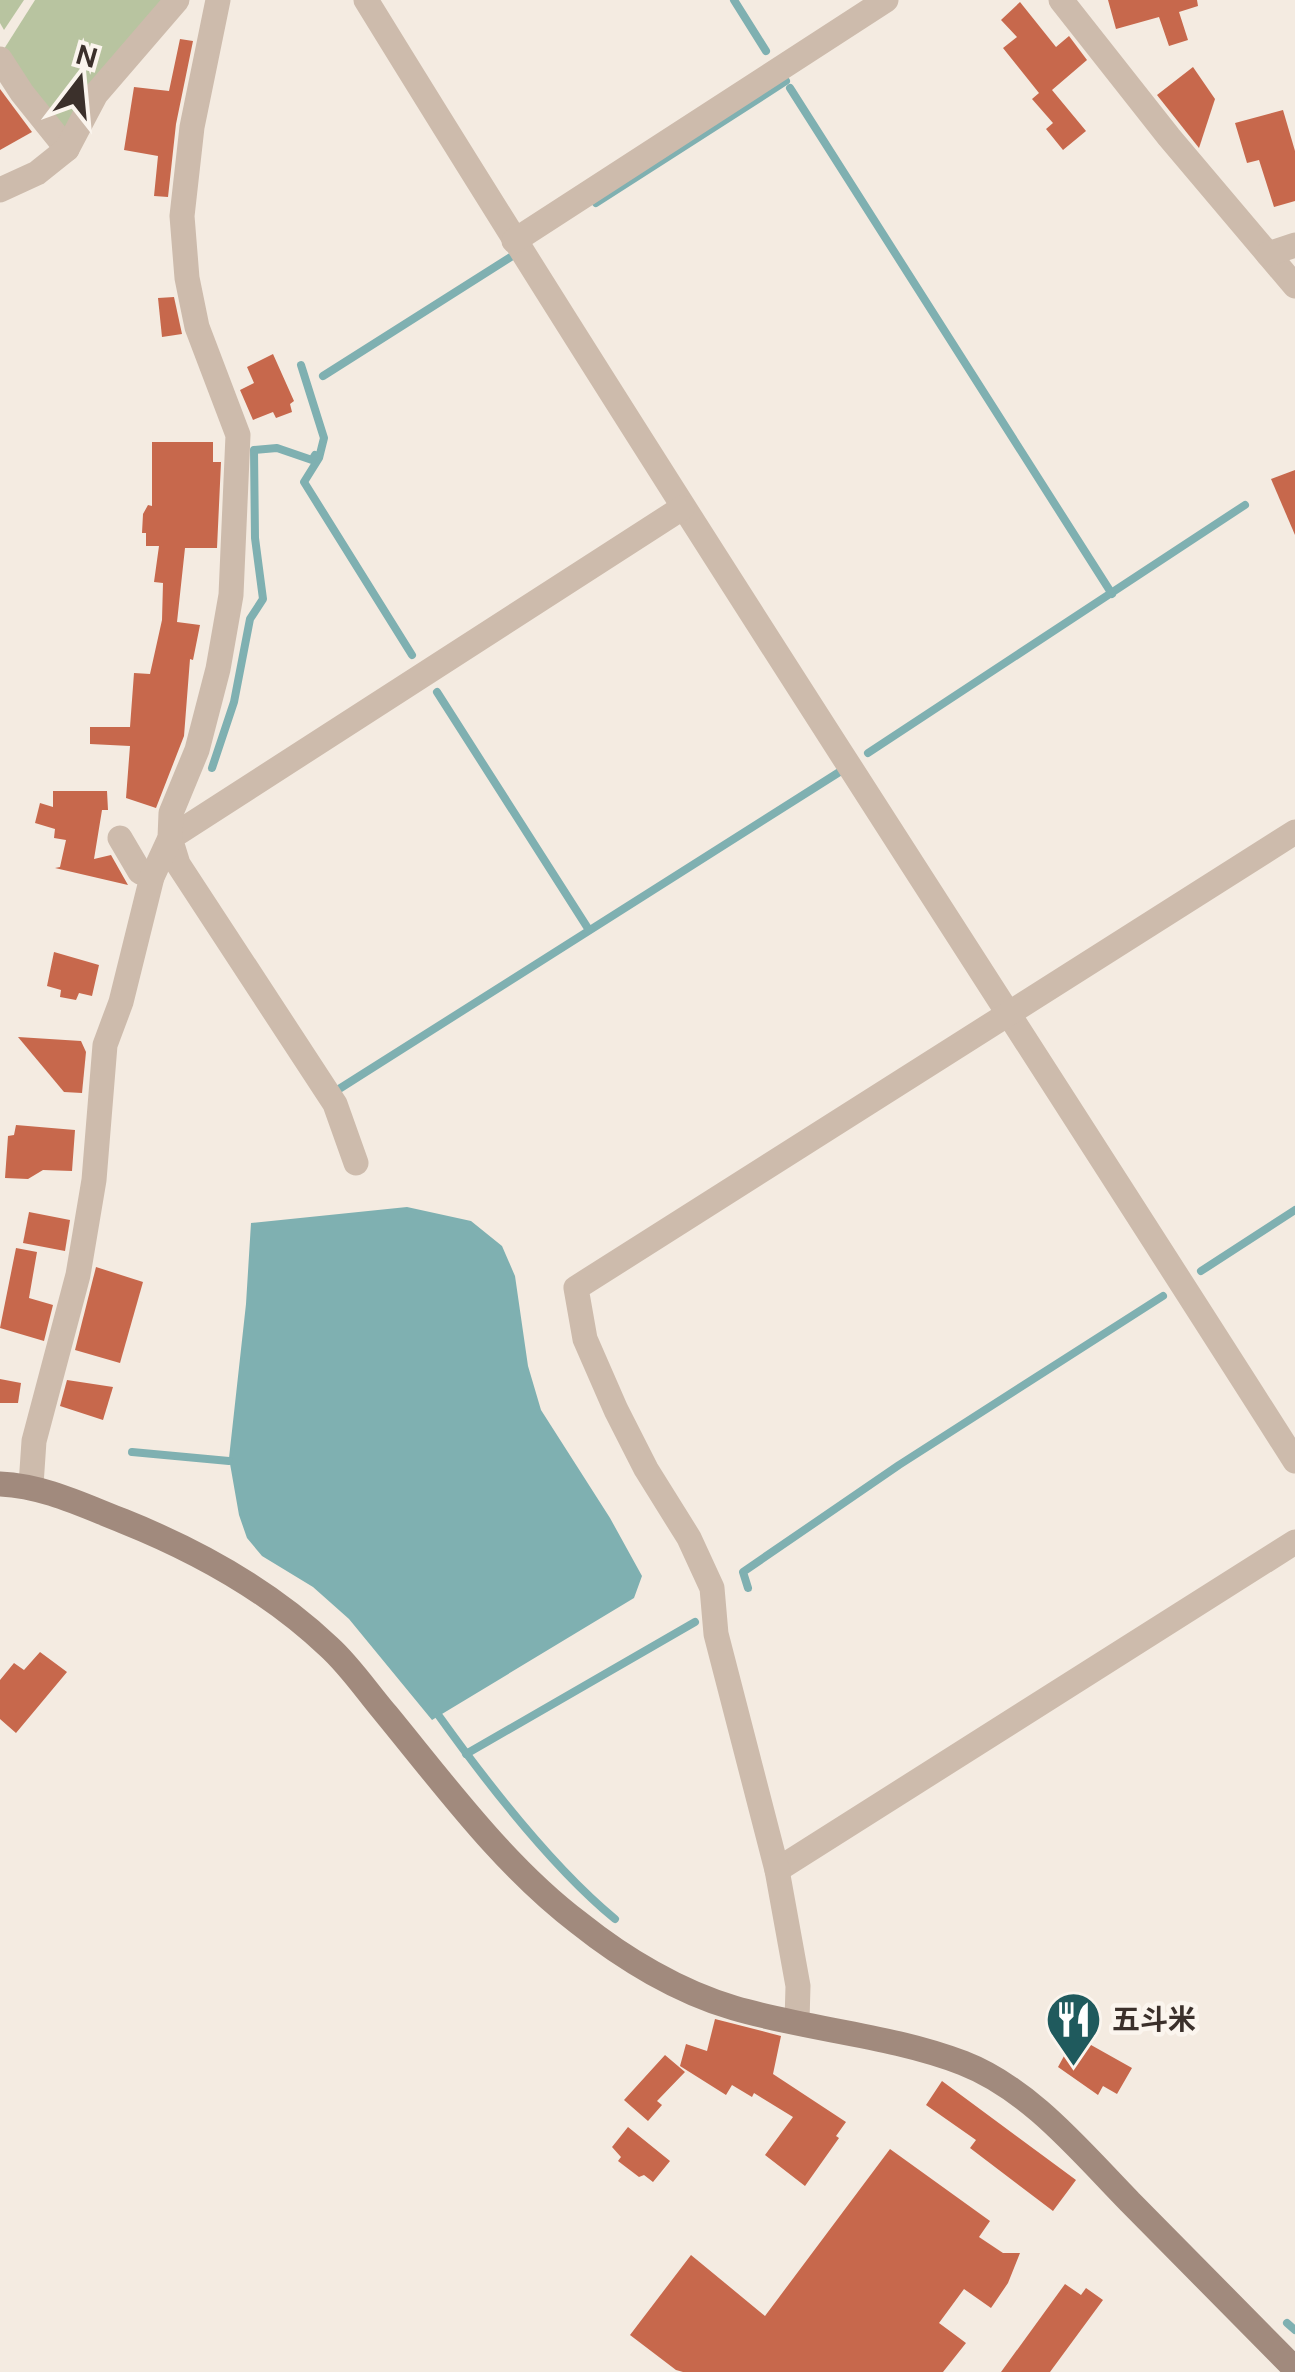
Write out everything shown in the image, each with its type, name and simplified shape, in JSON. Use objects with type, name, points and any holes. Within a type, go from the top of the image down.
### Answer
[{"type":"street","points":[[0,190],[37,173],[67,149],[96,94],[178,0]]},
{"type":"street","points":[[218,0],[192,126],[182,216],[187,278],[197,327],[238,435],[231,594],[214,685],[197,750],[171,813],[170,838],[178,864],[335,1104],[356,1163]]},
{"type":"street","points":[[366,0],[682,508],[1295,1460]]},
{"type":"street","points":[[514,241],[886,0]]},
{"type":"street","points":[[1061,0],[1169,137],[1295,286]]},
{"type":"street","points":[[0,59],[22,94],[67,149]]},
{"type":"street","points":[[1268,254],[1295,245]]},
{"type":"street","points":[[31,1486],[34,1441],[78,1275],[94,1180],[105,1045],[121,1002],[152,877],[170,838],[682,508]]},
{"type":"street","points":[[796,2021],[798,1986],[777,1870],[716,1634],[712,1588],[689,1538],[646,1469],[616,1410],[585,1339],[576,1288],[1295,832]]},
{"type":"street","points":[[120,838],[140,872],[152,877]]},
{"type":"street","points":[[0,1484],[31,1486],[151,1532],[235,1576],[297,1618],[333,1650],[494,1842],[546,1896],[581,1926],[645,1968],[695,1994],[736,2009],[962,2062],[992,2077],[1065,2136],[1295,2369]]},
{"type":"street","points":[[777,1870],[1295,1542]]},
{"type":"green space","points":[[0,0],[24,0],[4,30],[0,23]]},
{"type":"green space","points":[[35,0],[171,0],[67,140],[4,49]]},
{"type":"water","points":[[407,1207],[471,1221],[502,1246],[515,1276],[528,1366],[541,1410],[642,1576],[634,1598],[432,1720],[349,1619],[313,1587],[262,1556],[247,1538],[229,1458],[251,1223]]},
{"type":"building","points":[[1108,0],[1197,0],[1198,6],[1179,12],[1188,40],[1169,46],[1159,17],[1116,29]]},
{"type":"building","points":[[1020,2],[1056,47],[1069,36],[1087,60],[1052,90],[1086,131],[1063,150],[1046,129],[1053,123],[1032,99],[1039,93],[1003,48],[1017,37],[1001,20]]},
{"type":"building","points":[[180,39],[193,41],[176,124],[168,197],[154,196],[158,156],[124,150],[134,87],[169,91]]},
{"type":"building","points":[[1193,67],[1215,99],[1199,148],[1157,95]]},
{"type":"building","points":[[0,89],[32,132],[0,150]]},
{"type":"building","points":[[1283,110],[1295,151],[1295,201],[1274,207],[1259,160],[1247,163],[1235,123]]},
{"type":"building","points":[[174,297],[182,334],[162,337],[158,298]]},
{"type":"building","points":[[273,354],[294,401],[290,404],[292,412],[276,418],[273,412],[253,420],[240,390],[254,383],[247,367]]},
{"type":"building","points":[[152,442],[213,442],[213,462],[221,462],[217,548],[185,548],[177,622],[200,625],[193,660],[190,659],[184,736],[156,808],[126,798],[130,746],[90,744],[90,727],[130,727],[134,673],[150,674],[162,620],[163,583],[154,582],[159,546],[146,546],[146,533],[142,533],[143,514],[148,505],[152,506]]},
{"type":"building","points":[[1295,470],[1295,535],[1271,479]]},
{"type":"building","points":[[53,791],[107,791],[108,810],[102,810],[94,859],[111,855],[128,885],[55,868],[60,867],[66,840],[54,838],[55,829],[35,823],[40,803],[53,807]]},
{"type":"building","points":[[54,952],[99,965],[92,996],[79,993],[76,1000],[60,997],[61,990],[47,986]]},
{"type":"building","points":[[18,1037],[81,1041],[86,1052],[82,1093],[64,1092]]},
{"type":"building","points":[[16,1125],[75,1130],[72,1171],[43,1170],[28,1179],[5,1178],[8,1136],[14,1135]]},
{"type":"building","points":[[29,1212],[70,1220],[65,1251],[23,1243]]},
{"type":"building","points":[[16,1248],[37,1252],[29,1298],[53,1305],[44,1341],[0,1328]]},
{"type":"building","points":[[96,1267],[143,1282],[120,1363],[75,1350]]},
{"type":"building","points":[[0,1379],[21,1383],[18,1403],[0,1403]]},
{"type":"building","points":[[67,1380],[113,1387],[103,1420],[60,1406]]},
{"type":"building","points":[[40,1652],[67,1672],[16,1733],[0,1719],[0,1680],[14,1663],[24,1670]]},
{"type":"building","points":[[715,2019],[781,2036],[773,2074],[846,2122],[805,2186],[765,2155],[793,2117],[754,2093],[752,2097],[732,2085],[726,2095],[680,2066],[686,2044],[707,2051]]},
{"type":"building","points":[[1075,2036],[1132,2068],[1117,2094],[1103,2086],[1098,2095],[1058,2067]]},
{"type":"building","points":[[665,2055],[685,2072],[657,2101],[662,2105],[648,2121],[624,2100]]},
{"type":"building","points":[[942,2081],[1076,2180],[1053,2211],[970,2148],[976,2140],[926,2105]]},
{"type":"building","points":[[628,2127],[670,2161],[653,2182],[618,2161],[621,2157],[612,2147]]},
{"type":"building","points":[[890,2149],[990,2221],[979,2237],[1003,2253],[1020,2253],[1008,2283],[991,2308],[964,2289],[939,2323],[966,2343],[943,2372],[683,2372],[630,2335],[691,2255],[765,2316]]},
{"type":"building","points":[[1065,2284],[1081,2295],[1086,2288],[1103,2300],[1050,2372],[1001,2372]]},
{"type":"waterway","points":[[734,0],[766,51]]},
{"type":"waterway","points":[[596,203],[786,81]]},
{"type":"waterway","points":[[790,88],[1112,594]]},
{"type":"waterway","points":[[323,376],[517,253]]},
{"type":"waterway","points":[[301,365],[324,438],[319,458],[304,482],[412,655]]},
{"type":"waterway","points":[[212,768],[234,702],[250,619],[263,599],[255,538],[254,450],[277,448],[312,460],[315,455]]},
{"type":"waterway","points":[[868,753],[1245,505]]},
{"type":"waterway","points":[[437,692],[589,930]]},
{"type":"waterway","points":[[339,1089],[841,771]]},
{"type":"waterway","points":[[1201,1271],[1295,1210]]},
{"type":"waterway","points":[[748,1588],[743,1572],[899,1465],[1163,1296]]},
{"type":"waterway","points":[[132,1452],[229,1461]]},
{"type":"waterway","points":[[466,1754],[695,1622]]},
{"type":"waterway","points":[[439,1716],[544,1850],[615,1919]]},
{"type":"waterway","points":[[1287,2323],[1295,2330]]},
{"type":"place","name":"五斗米","points":[[1073,2068]]}]
